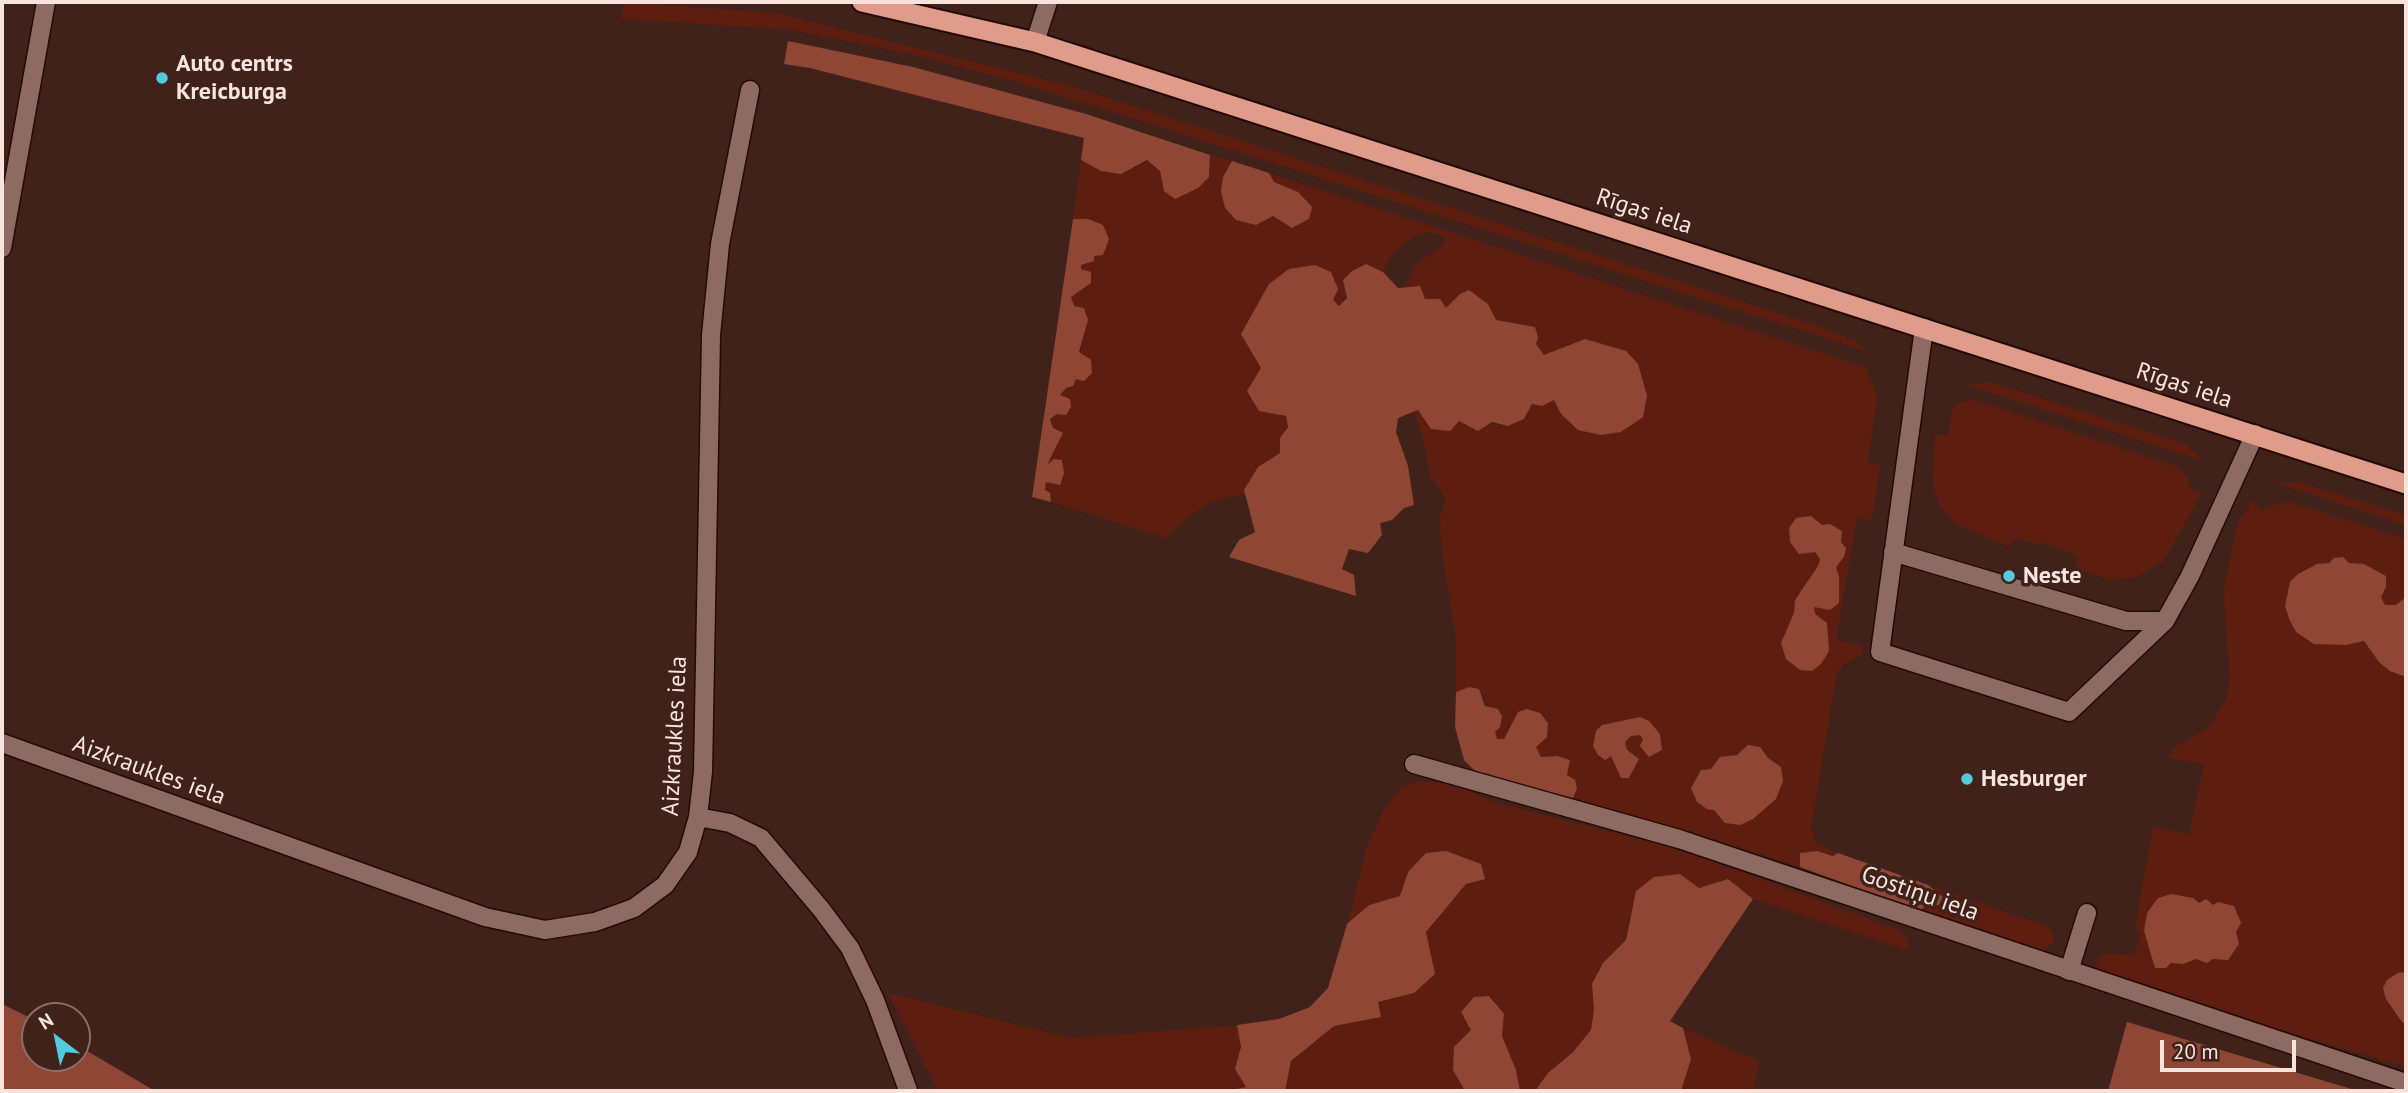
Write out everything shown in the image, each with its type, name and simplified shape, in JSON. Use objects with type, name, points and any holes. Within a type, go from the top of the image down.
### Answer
[{"type":"highway","name":"Rīgas iela","points":[[862,2],[1035,42],[2406,484]]},
{"type":"street","points":[[2,248],[46,2]]},
{"type":"street","points":[[1035,42],[1048,2]]},
{"type":"street","name":"Aizkraukles iela","points":[[2,743],[485,917],[545,930],[608,917],[634,908],[666,885],[688,852],[698,817],[703,772],[711,335],[720,244],[750,90]]},
{"type":"street","points":[[1924,328],[1880,652],[2069,712],[2165,621],[2190,576],[2255,435]]},
{"type":"street","points":[[1893,552],[2126,621],[2165,621]]},
{"type":"street","name":"Gostiņu iela","points":[[1415,764],[1679,839],[2406,1083]]},
{"type":"street","points":[[698,817],[730,823],[761,838],[821,909],[850,948],[875,1000],[908,1090]]},
{"type":"street","points":[[2069,971],[2087,913]]},
{"type":"shaded area","points":[[624,2],[775,13],[1071,86],[1825,328],[1854,340],[1869,352],[1021,83],[915,55],[786,29],[621,19]]},
{"type":"shaded area","points":[[788,41],[913,67],[1086,114],[1210,155],[1209,177],[1198,188],[1175,199],[1164,191],[1160,171],[1147,160],[1121,174],[1101,171],[1081,160],[1084,138],[810,68],[784,64]]},
{"type":"shaded area","points":[[1210,155],[1232,161],[1223,177],[1298,192],[1274,182],[1269,173],[1865,367],[1878,397],[1867,462],[1880,465],[1872,520],[1857,518],[1836,640],[1861,644],[1864,648],[1861,655],[1844,664],[1837,672],[1811,829],[1816,843],[1838,853],[1833,856],[1817,851],[1800,853],[1800,867],[1573,798],[1577,788],[1557,756],[1541,757],[1536,747],[1509,724],[1504,739],[1496,739],[1484,696],[1469,687],[1456,692],[1456,640],[1441,548],[1440,518],[1445,499],[1430,476],[1422,436],[1413,412],[1418,410],[1459,421],[1508,426],[1524,419],[1532,404],[1554,400],[1561,414],[1585,339],[1544,355],[1512,324],[1496,320],[1488,304],[1460,294],[1446,309],[1425,299],[1420,286],[1405,287],[1416,264],[1445,244],[1445,238],[1438,234],[1428,232],[1418,235],[1402,245],[1390,258],[1383,272],[1366,264],[1339,306],[1332,300],[1261,368],[1286,416],[1288,427],[1280,438],[1281,453],[1258,467],[1244,490],[1245,494],[1206,505],[1185,519],[1166,538],[1051,502],[1050,493],[1045,490],[1046,466],[1050,455],[1059,444],[1050,419],[1057,414],[1060,395],[1066,388],[1073,386],[1088,319],[1073,306],[1071,297],[1076,291],[1085,289],[1081,269],[1088,219],[1073,219],[1081,160],[1101,171],[1137,167],[1147,160],[1160,171],[1164,191],[1208,177]]},
{"type":"shaded area","points":[[1232,161],[1269,173],[1274,182],[1298,192],[1312,207],[1309,219],[1292,228],[1273,216],[1256,225],[1236,220],[1225,208],[1221,191],[1223,177]]},
{"type":"shaded area","points":[[1073,219],[1088,219],[1103,225],[1109,239],[1103,255],[1094,256],[1094,261],[1081,265],[1081,269],[1091,272],[1091,283],[1071,297],[1074,306],[1084,308],[1088,320],[1079,352],[1091,360],[1092,373],[1084,381],[1076,379],[1073,386],[1066,388],[1060,395],[1070,399],[1071,407],[1066,415],[1057,414],[1050,419],[1053,428],[1063,433],[1047,465],[1054,459],[1062,460],[1064,473],[1060,485],[1046,482],[1045,490],[1050,493],[1051,502],[1032,497]]},
{"type":"shaded area","points":[[1366,264],[1383,272],[1398,288],[1420,286],[1425,299],[1440,299],[1446,308],[1460,294],[1469,290],[1488,304],[1496,320],[1535,327],[1538,338],[1536,344],[1544,355],[1585,339],[1626,351],[1638,364],[1647,396],[1643,417],[1621,432],[1601,435],[1578,430],[1561,414],[1554,400],[1542,406],[1532,404],[1524,419],[1508,426],[1492,422],[1478,431],[1459,421],[1450,431],[1431,429],[1418,410],[1398,418],[1396,432],[1408,466],[1414,505],[1404,508],[1392,520],[1380,523],[1382,535],[1368,553],[1349,549],[1342,569],[1354,575],[1356,596],[1229,557],[1239,540],[1255,532],[1244,490],[1258,467],[1280,453],[1280,438],[1288,427],[1286,416],[1259,411],[1247,391],[1261,368],[1241,334],[1269,284],[1289,269],[1315,265],[1331,272],[1338,289],[1333,300],[1339,306],[1347,298],[1343,280],[1352,271]]},
{"type":"shaded area","points":[[1991,382],[2185,444],[2204,461],[1967,385]]},
{"type":"shaded area","points":[[1975,400],[2179,467],[2187,477],[2191,489],[2202,493],[2164,561],[2137,577],[2110,580],[2075,568],[2078,556],[2043,542],[2041,546],[2015,538],[2010,547],[1955,524],[1940,506],[1933,487],[1935,434],[1948,435],[1953,408],[1962,402]]},
{"type":"shaded area","points":[[2298,482],[2406,515],[2406,525],[2278,484]]},
{"type":"shaded area","points":[[2253,500],[2260,511],[2276,504],[2291,502],[2406,539],[2406,1067],[2207,1009],[2101,973],[2097,966],[2096,961],[2104,953],[2134,955],[2141,935],[2135,927],[2153,827],[2189,834],[2204,764],[2167,758],[2175,747],[2208,728],[2226,698],[2230,679],[2225,582],[2238,522]]},
{"type":"shaded area","points":[[1811,516],[1822,525],[1830,524],[1842,531],[1841,542],[1846,548],[1844,557],[1836,567],[1839,577],[1839,603],[1830,610],[1814,607],[1815,614],[1827,623],[1829,651],[1821,664],[1812,671],[1800,670],[1786,659],[1781,643],[1794,613],[1795,600],[1820,559],[1815,552],[1799,554],[1790,542],[1789,528],[1796,518]]},
{"type":"shaded area","points":[[2343,557],[2349,563],[2364,564],[2386,576],[2386,587],[2381,597],[2385,605],[2396,605],[2406,597],[2406,677],[2390,671],[2379,662],[2364,641],[2346,645],[2314,644],[2296,632],[2290,621],[2285,606],[2290,582],[2298,574],[2317,564],[2329,563],[2334,558]]},
{"type":"shaded area","points":[[1469,687],[1479,689],[1485,706],[1498,709],[1502,716],[1500,727],[1495,732],[1497,739],[1504,739],[1518,712],[1527,709],[1540,713],[1548,723],[1547,737],[1536,747],[1541,757],[1557,756],[1570,760],[1567,775],[1575,780],[1577,788],[1573,798],[1488,776],[1474,770],[1464,760],[1455,727],[1456,692]]},
{"type":"shaded area","points":[[1640,717],[1649,721],[1660,734],[1662,750],[1649,757],[1640,746],[1643,739],[1640,735],[1631,736],[1625,742],[1627,750],[1639,759],[1629,778],[1621,778],[1611,756],[1605,760],[1593,746],[1596,731],[1602,725]]},
{"type":"shaded area","points":[[1748,745],[1760,747],[1768,758],[1781,767],[1783,781],[1776,799],[1753,819],[1740,825],[1725,823],[1714,810],[1697,802],[1691,788],[1701,770],[1711,769],[1720,757],[1737,755]]},
{"type":"shaded area","points":[[1418,781],[1452,784],[1494,802],[1685,851],[1899,930],[1907,938],[1909,945],[1906,950],[1753,899],[1728,879],[1699,888],[1680,874],[1629,916],[1626,940],[1603,963],[1592,984],[1594,1009],[1591,1030],[1573,1052],[1548,1073],[1535,1091],[1520,1091],[1516,1070],[1502,1036],[1504,1014],[1489,996],[1474,997],[1471,1030],[1454,1047],[1453,1069],[1465,1091],[1285,1091],[1291,1061],[1334,1026],[1380,1017],[1377,1003],[1414,993],[1426,932],[1466,884],[1408,872],[1400,896],[1369,905],[1347,924],[1367,846],[1383,811],[1399,790]]},
{"type":"shaded area","points":[[1446,851],[1481,864],[1485,879],[1466,884],[1426,932],[1435,974],[1414,993],[1378,1002],[1381,1017],[1334,1026],[1291,1061],[1285,1091],[1228,1091],[1246,1087],[1235,1069],[1241,1047],[1237,1025],[1279,1019],[1310,1007],[1328,988],[1347,924],[1369,905],[1400,896],[1408,872],[1426,853]]},
{"type":"shaded area","points":[[1817,851],[1833,856],[1838,853],[1928,885],[1943,897],[1939,905],[1927,905],[1920,911],[1800,867],[1800,853]]},
{"type":"shaded area","points":[[1680,874],[1699,888],[1728,879],[1753,899],[1670,1021],[1683,1028],[1691,1059],[1681,1091],[1535,1091],[1548,1073],[1573,1052],[1591,1030],[1594,1009],[1592,984],[1603,963],[1626,940],[1636,891],[1654,877]]},
{"type":"shaded area","points":[[1928,885],[2047,926],[2053,933],[2053,942],[2043,953],[1920,911],[1943,897]]},
{"type":"shaded area","points":[[2171,894],[2193,898],[2199,903],[2206,899],[2213,905],[2218,902],[2234,906],[2241,923],[2236,932],[2239,944],[2228,960],[2213,959],[2207,963],[2196,959],[2183,964],[2171,963],[2166,968],[2155,968],[2144,931],[2147,913],[2158,898]]},
{"type":"shaded area","points":[[2406,972],[2406,1024],[2386,999],[2383,988],[2387,980],[2398,973]]},
{"type":"shaded area","points":[[888,993],[1072,1038],[1237,1025],[1241,1047],[1235,1069],[1247,1087],[1228,1091],[938,1091]]},
{"type":"shaded area","points":[[1489,996],[1504,1014],[1502,1036],[1516,1070],[1520,1091],[1465,1091],[1453,1070],[1454,1047],[1471,1030],[1461,1012],[1474,997]]},
{"type":"shaded area","points":[[2,1004],[21,1013],[21,1072],[91,1072],[91,1053],[155,1091],[2,1091]]},
{"type":"shaded area","points":[[2127,1022],[2355,1090],[2108,1091]]},
{"type":"shaded area","points":[[1683,1028],[1760,1061],[1752,1091],[1681,1091],[1691,1059]]},
{"type":"place","name":"Auto centrs Kreicburga","points":[[162,78]]},
{"type":"place","name":"Neste","points":[[2009,576]]},
{"type":"place","name":"Hesburger","points":[[1967,779]]}]
